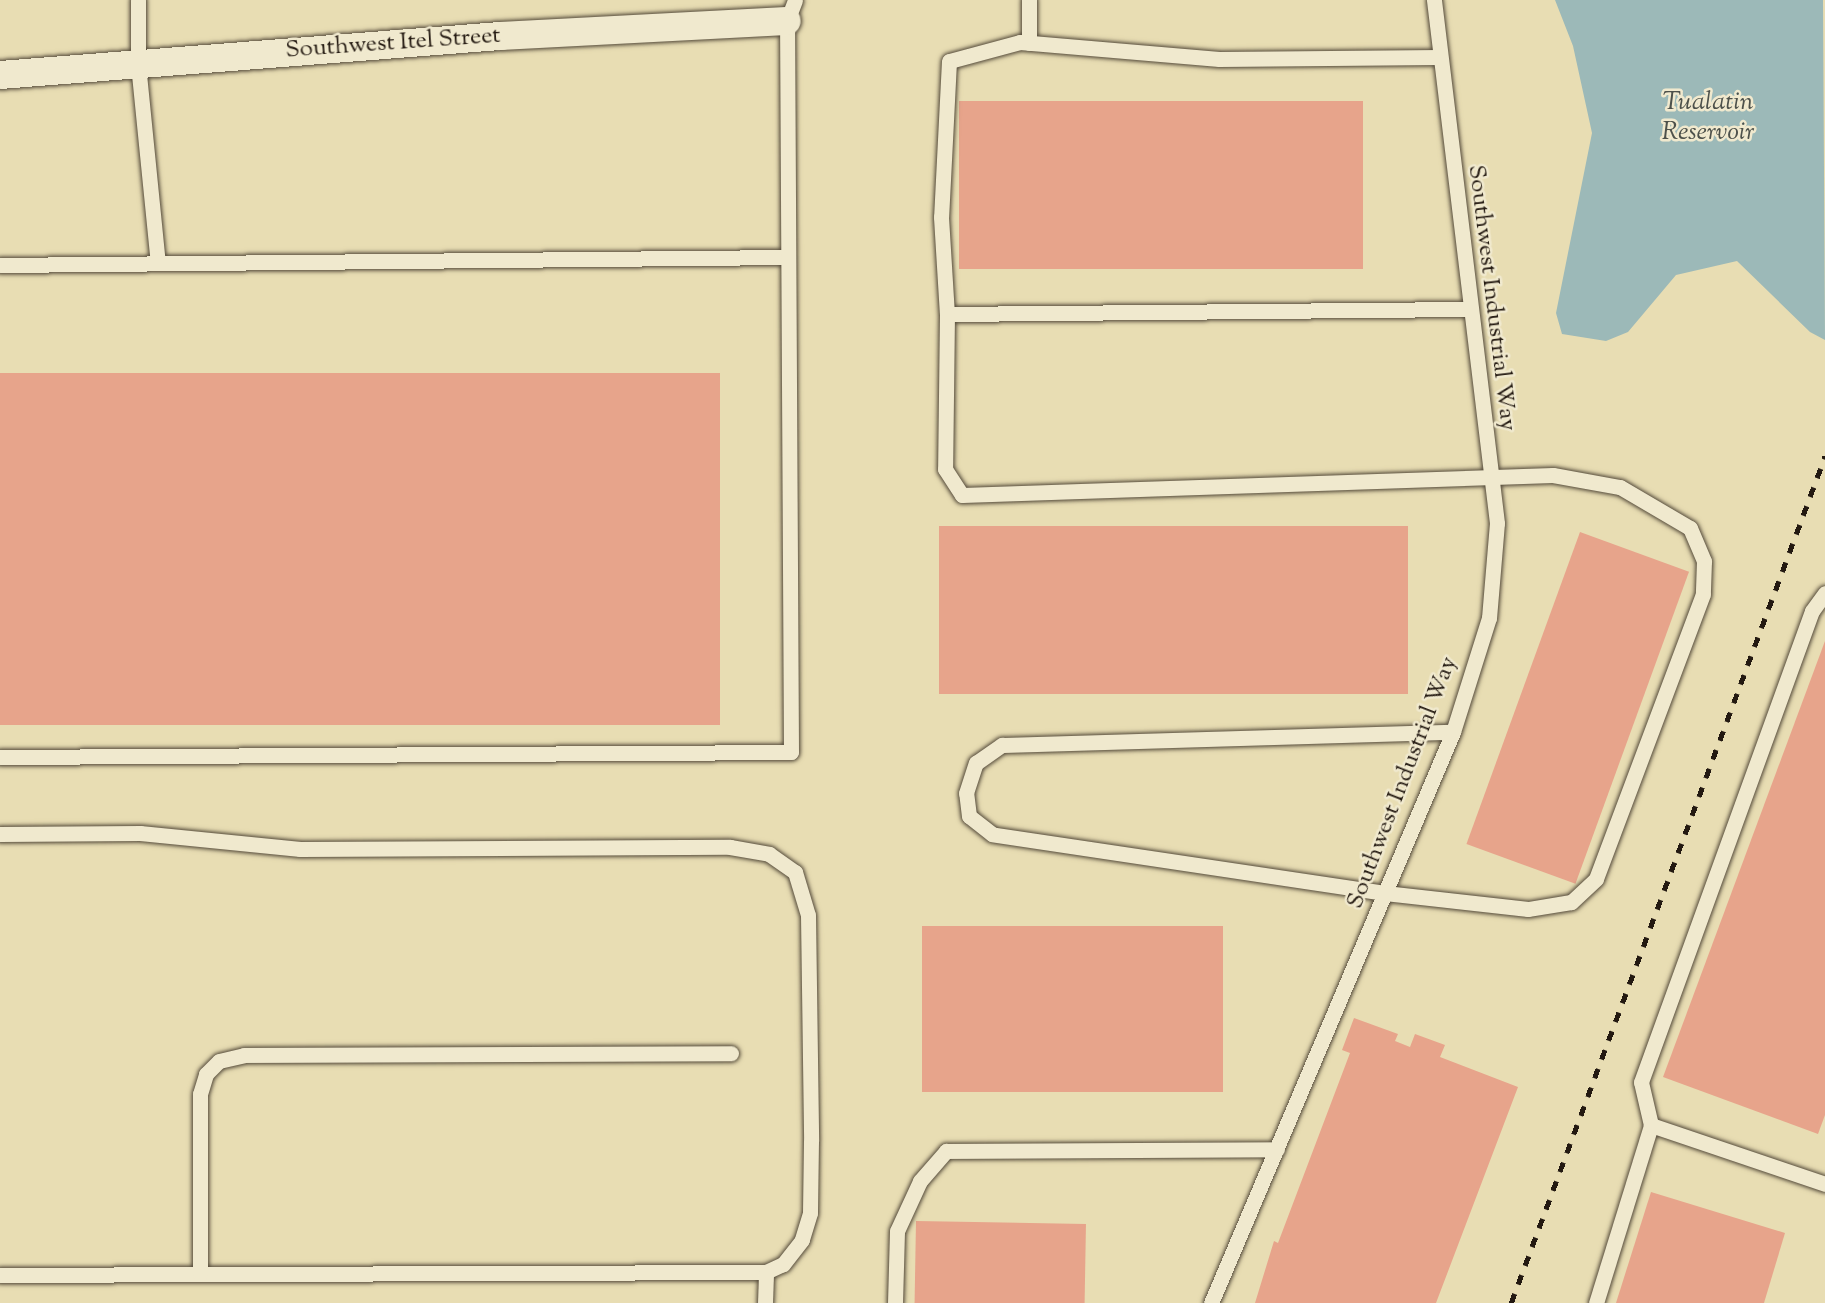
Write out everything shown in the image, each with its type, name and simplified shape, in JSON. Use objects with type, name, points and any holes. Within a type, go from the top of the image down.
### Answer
[{"type":"street","name":"Southwest Itel Street","points":[[0,75],[791,10]]},
{"type":"lane","points":[[138,0],[138,64],[158,264]]},
{"type":"lane","points":[[1029,0],[1029,43]]},
{"type":"lane","name":"Southwest Industrial Way","points":[[1211,1303],[1453,732],[1489,618],[1497,523],[1469,309],[1434,0]]},
{"type":"lane","points":[[0,757],[791,752],[788,257],[791,10]]},
{"type":"lane","points":[[1440,57],[1219,59],[1029,43],[982,48],[949,61],[941,217],[947,314],[945,469],[962,495],[1553,475],[1620,487],[1690,528],[1704,561],[1702,594],[1596,879],[1571,902],[1528,909],[1385,893],[992,834],[969,816],[966,794],[976,764],[1002,745],[1453,732]]},
{"type":"lane","points":[[0,265],[788,257]]},
{"type":"lane","points":[[947,314],[1469,309]]},
{"type":"lane","points":[[1596,1303],[1651,1125],[1641,1082],[1812,611],[1825,593]]},
{"type":"lane","points":[[0,834],[140,833],[300,849],[730,847],[769,854],[795,872],[808,915],[811,1141],[810,1213],[802,1239],[783,1264],[766,1272],[0,1275]]},
{"type":"lane","points":[[200,1274],[200,1094],[206,1074],[219,1062],[244,1055],[731,1053]]},
{"type":"lane","points":[[1651,1125],[1825,1184]]},
{"type":"lane","points":[[895,1303],[897,1231],[920,1180],[946,1150],[1277,1149]]},
{"type":"lane","points":[[765,1303],[766,1272]]},
{"type":"water","name":"Tualatin Reservoir","points":[[1555,0],[1823,0],[1825,340],[1810,332],[1737,261],[1676,275],[1628,332],[1606,341],[1562,334],[1556,313],[1592,133],[1573,46]]},
{"type":"building","points":[[959,101],[1363,101],[1363,269],[959,269]]},
{"type":"building","points":[[0,373],[720,373],[720,725],[0,725]]},
{"type":"building","points":[[939,526],[1408,526],[1408,694],[939,694]]},
{"type":"building","points":[[1580,532],[1689,572],[1575,884],[1466,844]]},
{"type":"building","points":[[1825,641],[1825,1115],[1818,1134],[1663,1077]]},
{"type":"building","points":[[922,926],[1223,926],[1223,1092],[922,1092]]},
{"type":"building","points":[[1354,1018],[1398,1034],[1395,1041],[1410,1047],[1415,1034],[1445,1045],[1440,1057],[1518,1087],[1436,1303],[1255,1303],[1274,1241],[1278,1243],[1350,1053],[1342,1050]]},
{"type":"building","points":[[1651,1192],[1785,1233],[1764,1303],[1616,1303]]},
{"type":"building","points":[[916,1221],[1086,1224],[1085,1303],[915,1303]]},
{"type":"railway","points":[[1511,1303],[1825,456]]}]
